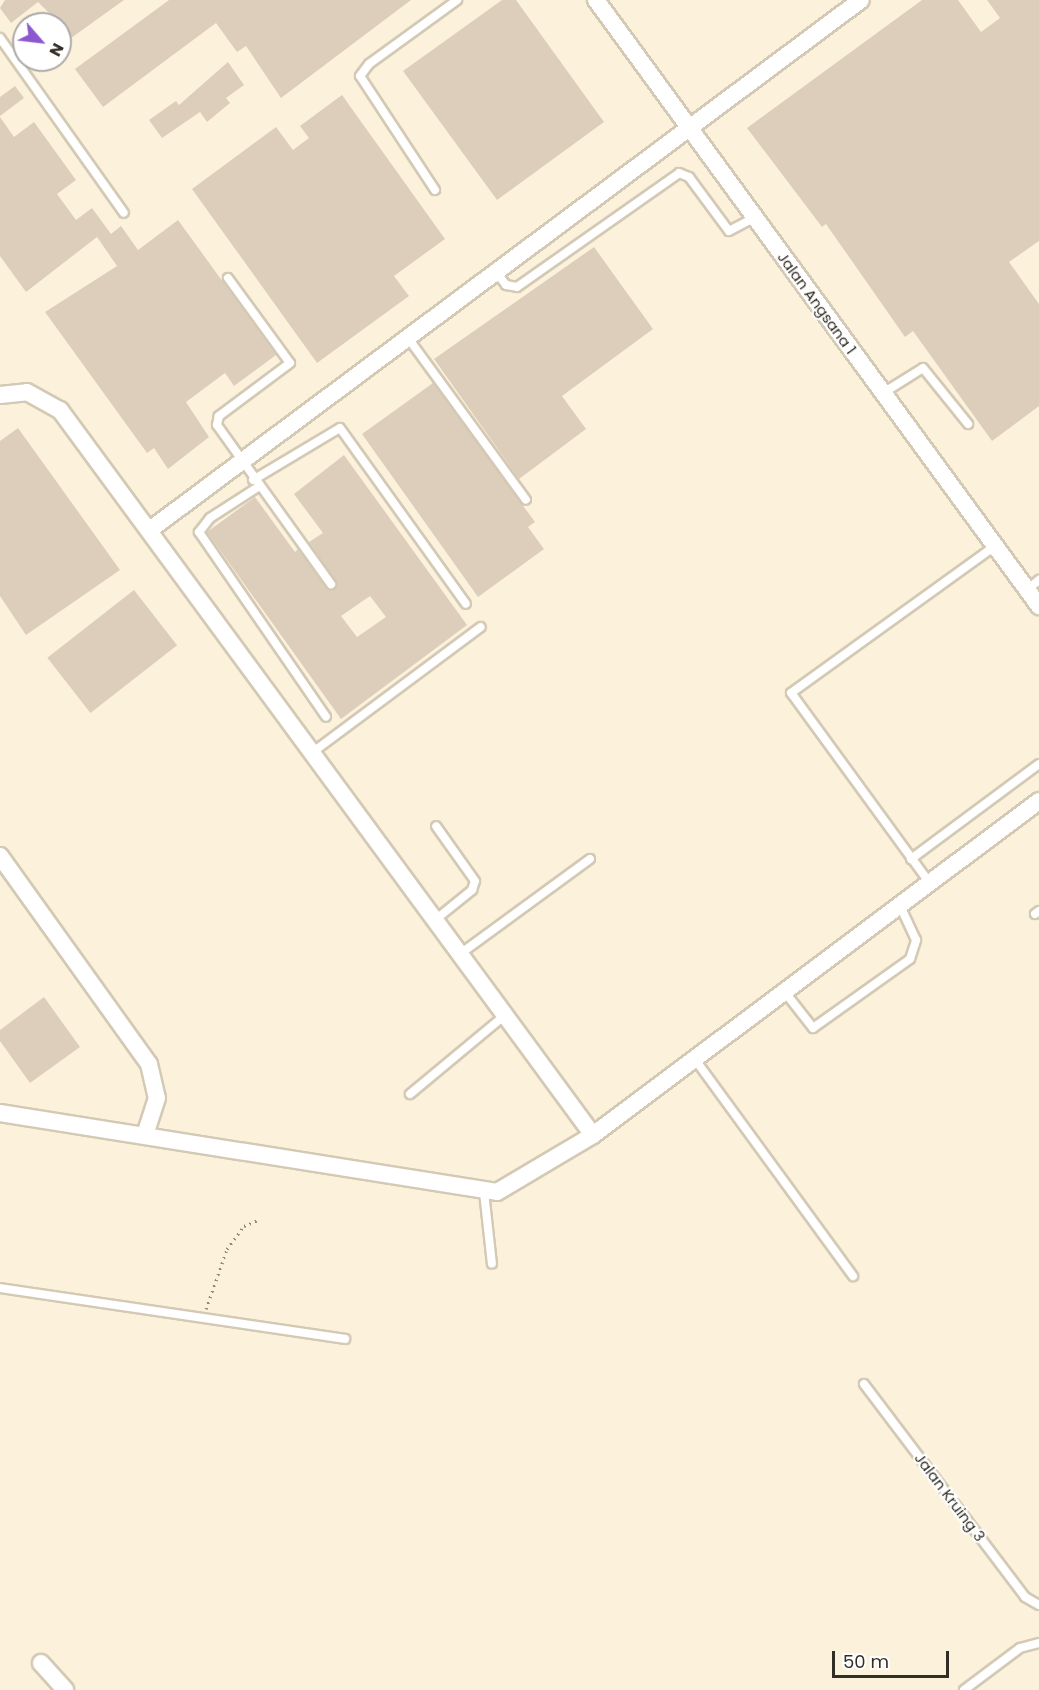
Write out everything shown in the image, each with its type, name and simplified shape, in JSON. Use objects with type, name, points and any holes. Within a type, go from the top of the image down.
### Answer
[{"type":"street","name":"Jalan Angsana 1","points":[[596,0],[995,546],[1033,585],[1039,606]]},
{"type":"street","points":[[151,529],[861,0]]},
{"type":"street","points":[[0,395],[27,392],[60,410],[151,529],[593,1135]]},
{"type":"street","points":[[0,1113],[484,1192],[504,1189],[593,1135],[783,989],[1039,801]]},
{"type":"street","points":[[0,856],[149,1064],[157,1098],[145,1135]]},
{"type":"street","points":[[41,1663],[65,1690]]},
{"type":"lane","points":[[435,190],[360,76],[369,64],[458,0]]},
{"type":"lane","points":[[0,38],[124,213]]},
{"type":"lane","points":[[496,272],[507,285],[517,287],[679,173],[689,177],[729,231],[754,217]]},
{"type":"lane","points":[[228,278],[289,360],[285,370],[216,420],[240,463],[332,584]]},
{"type":"lane","points":[[408,338],[526,500]]},
{"type":"lane","points":[[883,393],[923,368],[968,424]]},
{"type":"lane","points":[[326,717],[198,532],[210,518],[256,483],[340,428],[466,604]]},
{"type":"lane","points":[[928,882],[791,693],[995,546]]},
{"type":"lane","points":[[313,752],[481,627]]},
{"type":"lane","points":[[911,859],[1039,764]]},
{"type":"lane","points":[[435,920],[472,890],[475,881],[436,826]]},
{"type":"lane","points":[[460,954],[590,859]]},
{"type":"lane","points":[[783,989],[813,1028],[873,986],[914,952],[916,940],[899,903]]},
{"type":"lane","points":[[410,1094],[505,1015]]},
{"type":"lane","points":[[694,1058],[853,1276]]},
{"type":"lane","points":[[484,1192],[492,1264]]},
{"type":"lane","points":[[0,1288],[203,1316],[345,1339]]},
{"type":"lane","name":"Jalan Kruing 3","points":[[864,1384],[1025,1597],[1039,1605]]},
{"type":"lane","points":[[964,1690],[1020,1648],[1039,1643]]},
{"type":"path","points":[[203,1316],[227,1249],[244,1226],[258,1220]]},
{"type":"building","points":[[5,0],[124,0],[72,37],[72,12],[48,12],[38,2],[25,12],[12,12],[11,23],[0,8]]},
{"type":"building","points":[[169,0],[411,0],[281,98],[246,46],[237,52],[216,23],[103,107],[75,69]]},
{"type":"building","points":[[502,0],[516,0],[604,122],[497,200],[403,71]]},
{"type":"building","points":[[922,0],[958,0],[981,32],[1000,18],[987,0],[1039,0],[1039,241],[1009,262],[1039,304],[1039,406],[992,441],[913,331],[905,337],[826,224],[822,227],[747,128]]},
{"type":"building","points":[[228,62],[244,85],[226,98],[230,103],[207,122],[200,112],[162,138],[149,120],[176,101],[179,105]]},
{"type":"building","points":[[15,86],[24,98],[0,116],[0,97]]},
{"type":"building","points":[[342,95],[445,239],[394,276],[409,296],[317,363],[192,189],[276,127],[293,150],[309,138],[300,126]]},
{"type":"building","points":[[0,117],[14,137],[34,122],[76,180],[57,194],[76,220],[92,208],[111,234],[121,226],[138,250],[178,220],[276,355],[234,386],[225,373],[186,402],[209,437],[168,469],[154,448],[147,453],[45,312],[117,266],[97,237],[26,292],[0,256]]},
{"type":"building","points":[[594,247],[653,329],[562,396],[586,429],[519,479],[434,359]]},
{"type":"building","points":[[433,383],[535,522],[528,527],[544,549],[478,597],[362,434]]},
{"type":"building","points":[[18,428],[120,570],[26,635],[0,596],[0,441]]},
{"type":"building","points":[[344,455],[467,625],[341,719],[207,532],[255,497],[295,552],[298,549],[326,588],[334,589],[336,581],[309,542],[323,533],[294,494]],"holes":[[[370,596],[386,617],[357,637],[341,616]]]},
{"type":"building","points":[[134,590],[177,645],[90,713],[47,658]]},
{"type":"building","points":[[44,997],[80,1047],[30,1083],[0,1041],[0,1030]]}]
